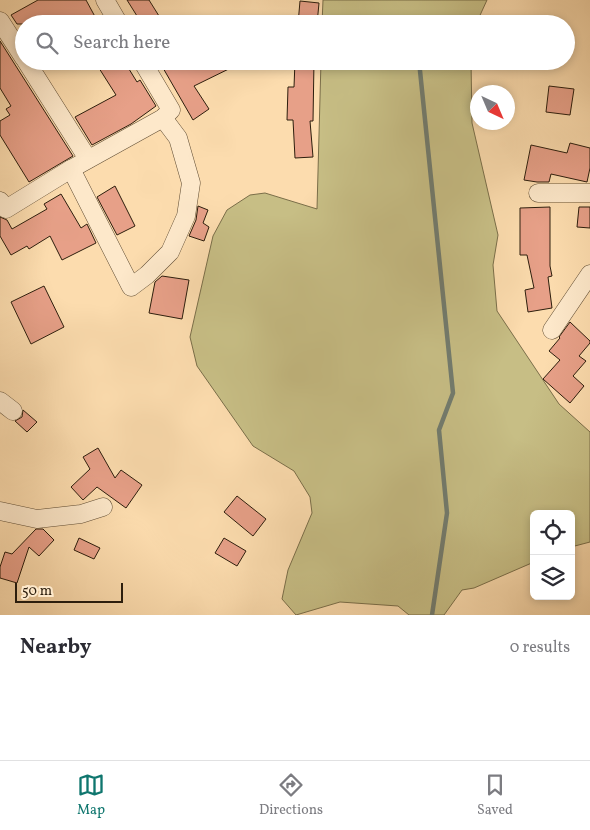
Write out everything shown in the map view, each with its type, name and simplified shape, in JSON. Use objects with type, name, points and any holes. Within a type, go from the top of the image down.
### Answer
[{"type":"street","points":[[105,0],[114,15]]},
{"type":"street","points":[[0,21],[15,44]]},
{"type":"street","points":[[31,70],[88,159]]},
{"type":"street","points":[[2,207],[163,118],[171,110],[147,70]]},
{"type":"street","points":[[71,169],[131,287],[147,275],[170,252],[186,216],[191,183],[178,138],[163,118]]},
{"type":"street","points":[[538,193],[590,193]]},
{"type":"street","points":[[552,330],[590,274]]},
{"type":"street","points":[[0,511],[37,519],[81,514],[103,507]]},
{"type":"shaded area","points":[[323,0],[487,0],[480,15],[322,15]]},
{"type":"shaded area","points":[[321,70],[471,70],[470,130],[474,130],[498,235],[493,265],[497,311],[559,404],[590,432],[590,542],[575,546],[575,510],[530,510],[530,564],[474,588],[462,590],[444,615],[409,615],[398,606],[340,602],[296,615],[282,599],[288,570],[312,513],[310,497],[294,471],[253,446],[197,366],[190,337],[213,236],[227,210],[250,195],[265,193],[317,209]]},
{"type":"building","points":[[38,0],[86,0],[94,15],[15,15],[15,21],[11,15]]},
{"type":"building","points":[[127,0],[149,0],[158,15],[136,15]]},
{"type":"building","points":[[300,1],[319,3],[318,15],[299,15]]},
{"type":"building","points":[[0,41],[15,65],[15,70],[18,70],[73,156],[29,182],[0,135],[0,121],[10,115],[6,109],[11,106],[0,88]]},
{"type":"building","points":[[100,70],[130,70],[137,82],[140,80],[156,106],[131,124],[92,145],[75,117],[116,95]]},
{"type":"building","points":[[164,70],[227,70],[194,86],[209,109],[193,120]]},
{"type":"building","points":[[295,70],[314,70],[313,121],[310,121],[313,157],[295,158],[293,120],[287,120],[288,87],[294,87]]},
{"type":"building","points":[[549,86],[574,89],[570,115],[546,112]]},
{"type":"building","points":[[570,143],[590,148],[590,168],[587,182],[551,174],[549,182],[524,180],[531,145],[567,153]]},
{"type":"building","points":[[115,186],[135,226],[117,235],[97,197]]},
{"type":"building","points":[[61,194],[81,228],[87,224],[96,243],[62,260],[50,236],[29,249],[27,246],[11,255],[0,236],[0,217],[7,220],[12,229],[47,209],[44,204]]},
{"type":"building","points":[[198,206],[208,210],[203,223],[209,227],[204,241],[189,236],[196,220]]},
{"type":"building","points":[[550,207],[550,266],[552,276],[548,277],[552,308],[528,312],[525,290],[534,288],[527,255],[520,255],[520,208]]},
{"type":"building","points":[[579,207],[590,207],[590,228],[577,227]]},
{"type":"building","points":[[162,276],[189,280],[182,319],[149,313],[155,282]]},
{"type":"building","points":[[44,286],[64,327],[31,344],[11,302]]},
{"type":"building","points":[[570,322],[590,343],[579,356],[586,361],[573,376],[584,386],[570,403],[543,379],[560,360],[549,351]]},
{"type":"building","points":[[23,410],[37,422],[27,432],[15,421],[22,417]]},
{"type":"building","points":[[98,448],[115,478],[121,470],[142,485],[126,508],[97,487],[83,500],[71,487],[90,469],[83,457]]},
{"type":"building","points":[[237,496],[266,519],[253,536],[224,512]]},
{"type":"building","points":[[36,529],[43,529],[54,540],[39,556],[29,547],[17,583],[0,578],[0,567],[5,552],[12,554]]},
{"type":"building","points":[[79,538],[100,548],[94,559],[74,550]]},
{"type":"building","points":[[224,538],[246,551],[237,566],[215,553]]},
{"type":"waterway","points":[[420,70],[453,393],[439,430],[447,513],[432,615]]}]
